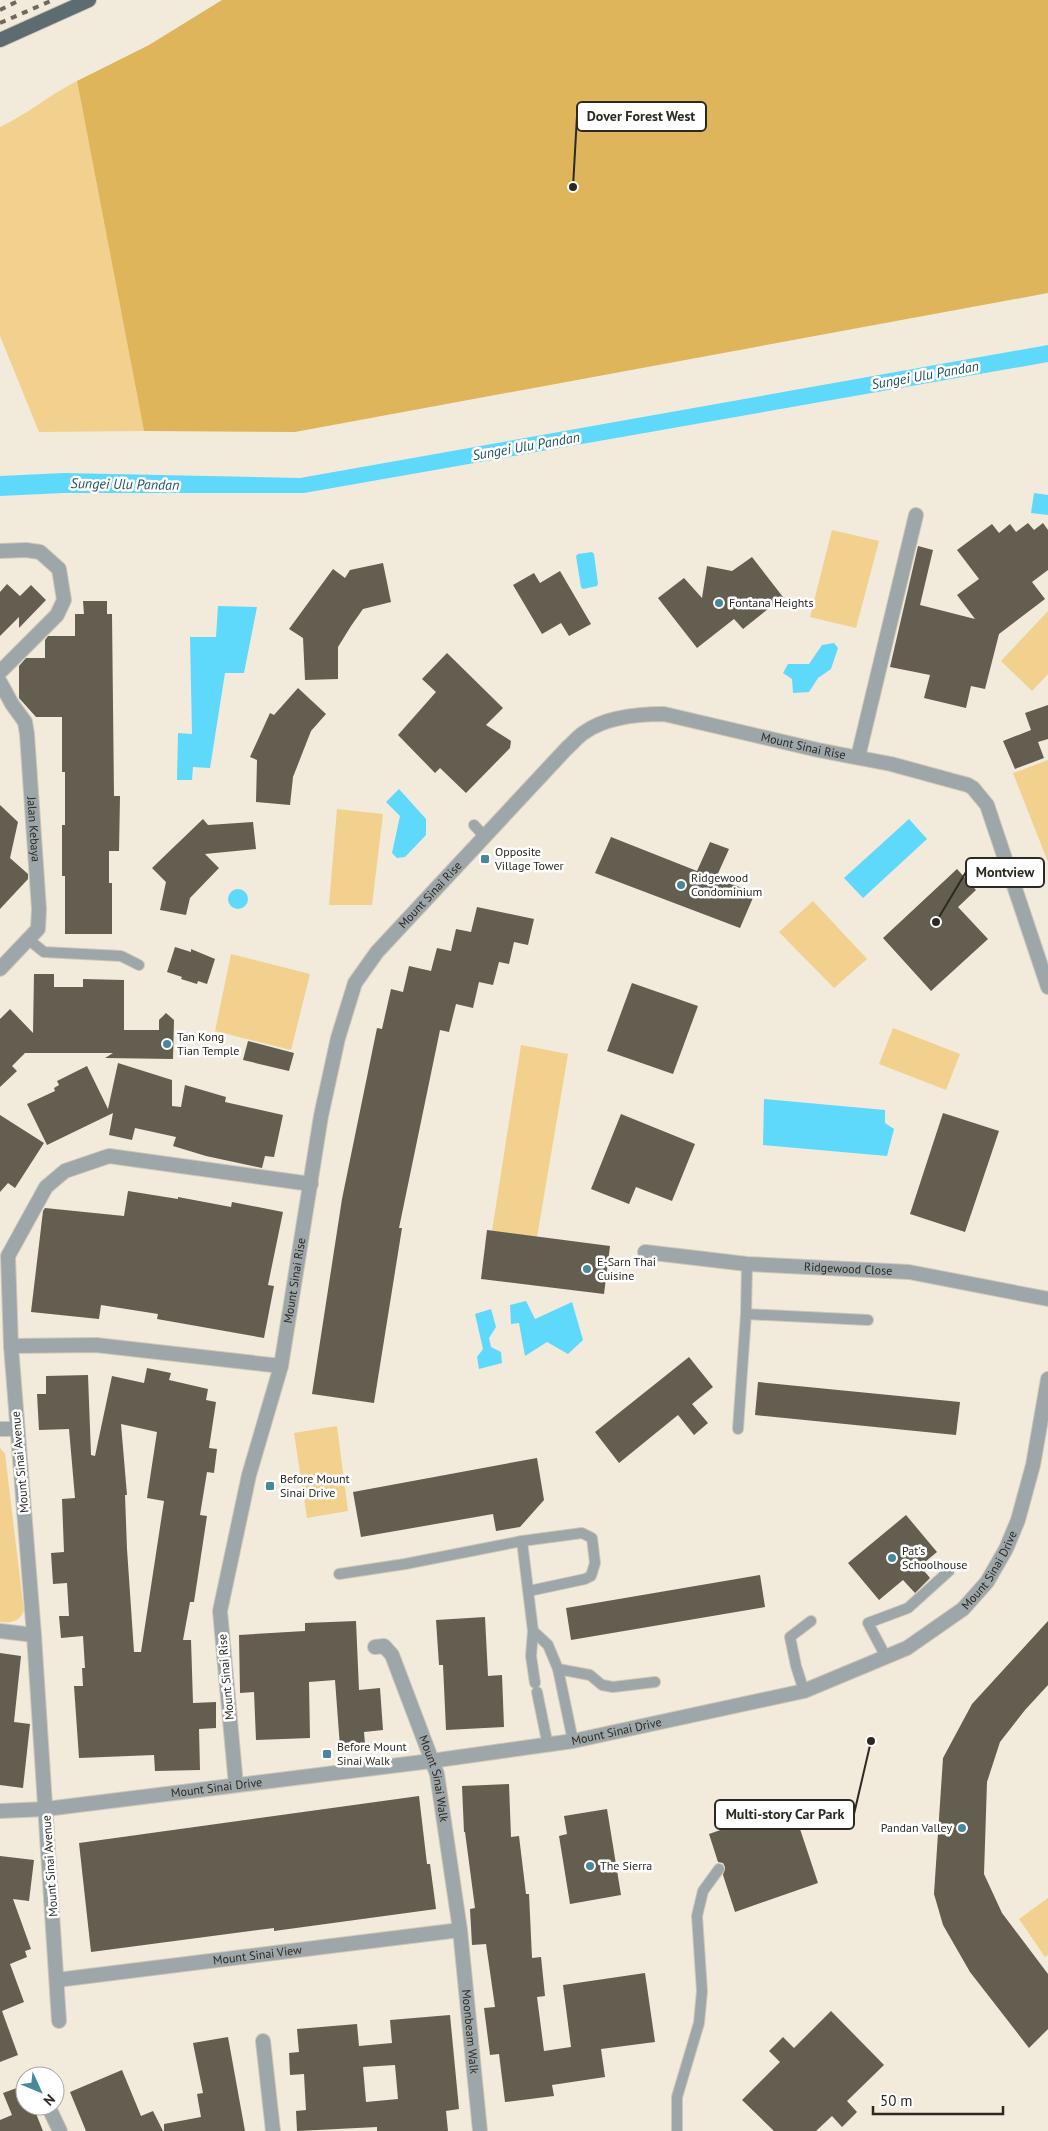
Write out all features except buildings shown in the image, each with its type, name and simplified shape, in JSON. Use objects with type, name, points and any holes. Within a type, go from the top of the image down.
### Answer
[{"type":"main road","points":[[0,40],[89,0]]},
{"type":"street","name":"Mount Sinai Rise","points":[[858,757],[916,514]]},
{"type":"street","points":[[0,551],[26,550],[40,552],[59,569],[64,600],[57,616],[0,672]]},
{"type":"street","name":"Jalan Kebaya","points":[[0,682],[25,722],[39,909],[38,929],[0,969]]},
{"type":"street","name":"Mount Sinai Rise","points":[[236,1785],[220,1610],[249,1475],[281,1366],[321,1116],[338,1038],[355,983],[378,952],[584,732],[598,725],[640,714],[664,714],[818,750],[891,764],[973,788],[986,805],[1043,950],[1048,986]]},
{"type":"street","name":"Mount Sinai Avenue","points":[[60,2020],[34,1635],[16,1429],[8,1256],[46,1187],[65,1170],[109,1156],[311,1184]]},
{"type":"street","name":"Ridgewood Close","points":[[645,1252],[747,1264],[909,1272],[1048,1299]]},
{"type":"street","points":[[11,1346],[96,1345],[281,1366]]},
{"type":"street","name":"Mount Sinai Drive","points":[[0,1811],[46,1809],[548,1746],[804,1691],[907,1648],[963,1610],[987,1582],[1006,1549],[1018,1520],[1033,1465],[1048,1379]]},
{"type":"street","points":[[0,1429],[16,1429]]},
{"type":"street","points":[[0,1631],[34,1635]]},
{"type":"street","name":"Mount Sinai Walk","points":[[375,1647],[384,1646],[392,1655],[437,1774],[460,1930]]},
{"type":"street","name":"Mount Sinai View","points":[[57,1980],[460,1930]]},
{"type":"street","name":"Moonbeam Walk","points":[[460,1930],[480,2131]]},
{"type":"street","points":[[264,2041],[274,2131]]},
{"type":"street","points":[[53,2116],[60,2131]]},
{"type":"lane","points":[[474,825],[485,837]]},
{"type":"lane","points":[[29,940],[44,952],[121,956],[139,965]]},
{"type":"lane","points":[[738,1429],[746,1314],[747,1264]]},
{"type":"lane","points":[[746,1314],[868,1320]]},
{"type":"lane","points":[[339,1574],[405,1564],[496,1544],[582,1533],[592,1538],[595,1546],[595,1563],[591,1576],[585,1579],[529,1591]]},
{"type":"lane","points":[[522,1541],[533,1632],[531,1656],[548,1746]]},
{"type":"lane","points":[[886,1657],[868,1623],[908,1608],[949,1571]]},
{"type":"lane","points":[[804,1691],[790,1637],[811,1621]]},
{"type":"lane","points":[[533,1632],[548,1645],[558,1669],[574,1741]]},
{"type":"lane","points":[[558,1669],[590,1675],[602,1685],[613,1687],[655,1682]]},
{"type":"lane","points":[[676,2131],[677,2097],[699,2023],[702,1991],[697,1916],[703,1891],[719,1868]]},
{"type":"shaded area","points":[[222,0],[1048,0],[1048,293],[295,432],[144,431],[77,81],[149,45]]},
{"type":"shaded area","points":[[77,81],[144,431],[39,432],[0,336],[0,127]]},
{"type":"shaded area","points":[[832,530],[879,541],[856,628],[810,617]]},
{"type":"shaded area","points":[[1048,611],[1048,674],[1032,691],[1001,661]]},
{"type":"shaded area","points":[[1048,760],[1048,862],[1013,773]]},
{"type":"shaded area","points":[[337,809],[383,814],[372,905],[329,905]]},
{"type":"shaded area","points":[[813,901],[867,959],[834,988],[779,932]]},
{"type":"shaded area","points":[[231,954],[310,974],[291,1050],[215,1031]]},
{"type":"shaded area","points":[[893,1028],[960,1054],[946,1090],[879,1064]]},
{"type":"shaded area","points":[[521,1045],[568,1054],[537,1237],[492,1231]]},
{"type":"shaded area","points":[[337,1426],[348,1511],[307,1518],[294,1433]]},
{"type":"shaded area","points":[[0,1448],[5,1454],[24,1611],[17,1620],[8,1622],[0,1622]]},
{"type":"shaded area","points":[[1048,1898],[1048,1955],[1045,1957],[1019,1919]]},
{"type":"water","name":"Sungei Ulu Pandan","points":[[1048,345],[1048,362],[304,493],[63,493],[0,496],[0,476],[64,473],[300,478]]},
{"type":"water","points":[[1034,493],[1048,495],[1048,515],[1031,513]]},
{"type":"water","points":[[592,552],[594,554],[598,584],[597,586],[583,589],[581,587],[576,556]]},
{"type":"water","points":[[218,606],[257,607],[244,673],[225,673],[210,768],[193,767],[192,780],[177,780],[178,733],[192,734],[190,637],[216,637]]},
{"type":"water","points":[[834,643],[838,648],[831,669],[818,678],[809,692],[793,693],[792,679],[783,673],[788,664],[809,664],[822,645]]},
{"type":"water","points":[[399,789],[426,819],[426,835],[405,857],[397,858],[392,853],[400,816],[386,802]]},
{"type":"water","points":[[909,819],[927,839],[863,898],[844,878]]},
{"type":"water","points":[[234,889],[242,889],[248,895],[248,903],[242,909],[234,909],[228,903],[228,895]]},
{"type":"water","points":[[764,1099],[885,1110],[885,1123],[894,1129],[887,1156],[763,1145]]},
{"type":"water","points":[[526,1301],[535,1319],[572,1302],[583,1340],[568,1354],[547,1342],[525,1356],[519,1323],[511,1324],[510,1305]]},
{"type":"water","points":[[491,1309],[496,1327],[489,1338],[491,1347],[501,1352],[502,1363],[479,1369],[477,1357],[483,1349],[475,1314]]},
{"type":"railway","points":[[0,10],[20,0]]},
{"type":"railway","points":[[0,23],[53,0]]},
{"type":"place","name":"Dover Forest West","points":[[573,187]]},
{"type":"place","name":"Fontana Heights","points":[[719,603]]},
{"type":"place","name":"Opposite Village Tower","points":[[485,859]]},
{"type":"place","name":"Ridgewood Condominium","points":[[681,885]]},
{"type":"place","name":"Montview","points":[[936,922]]},
{"type":"place","name":"Tan Kong Tian Temple","points":[[167,1044]]},
{"type":"place","name":"E-Sarn Thai Cuisine","points":[[587,1269]]},
{"type":"place","name":"Before Mount Sinai Drive","points":[[270,1486]]},
{"type":"place","name":"Pat's Schoolhouse","points":[[892,1558]]},
{"type":"place","name":"Multi-story Car Park","points":[[871,1741]]},
{"type":"place","name":"Before Mount Sinai Walk","points":[[327,1754]]},
{"type":"place","name":"Pandan Valley","points":[[962,1828]]},
{"type":"place","name":"The Sierra","points":[[590,1866]]}]
